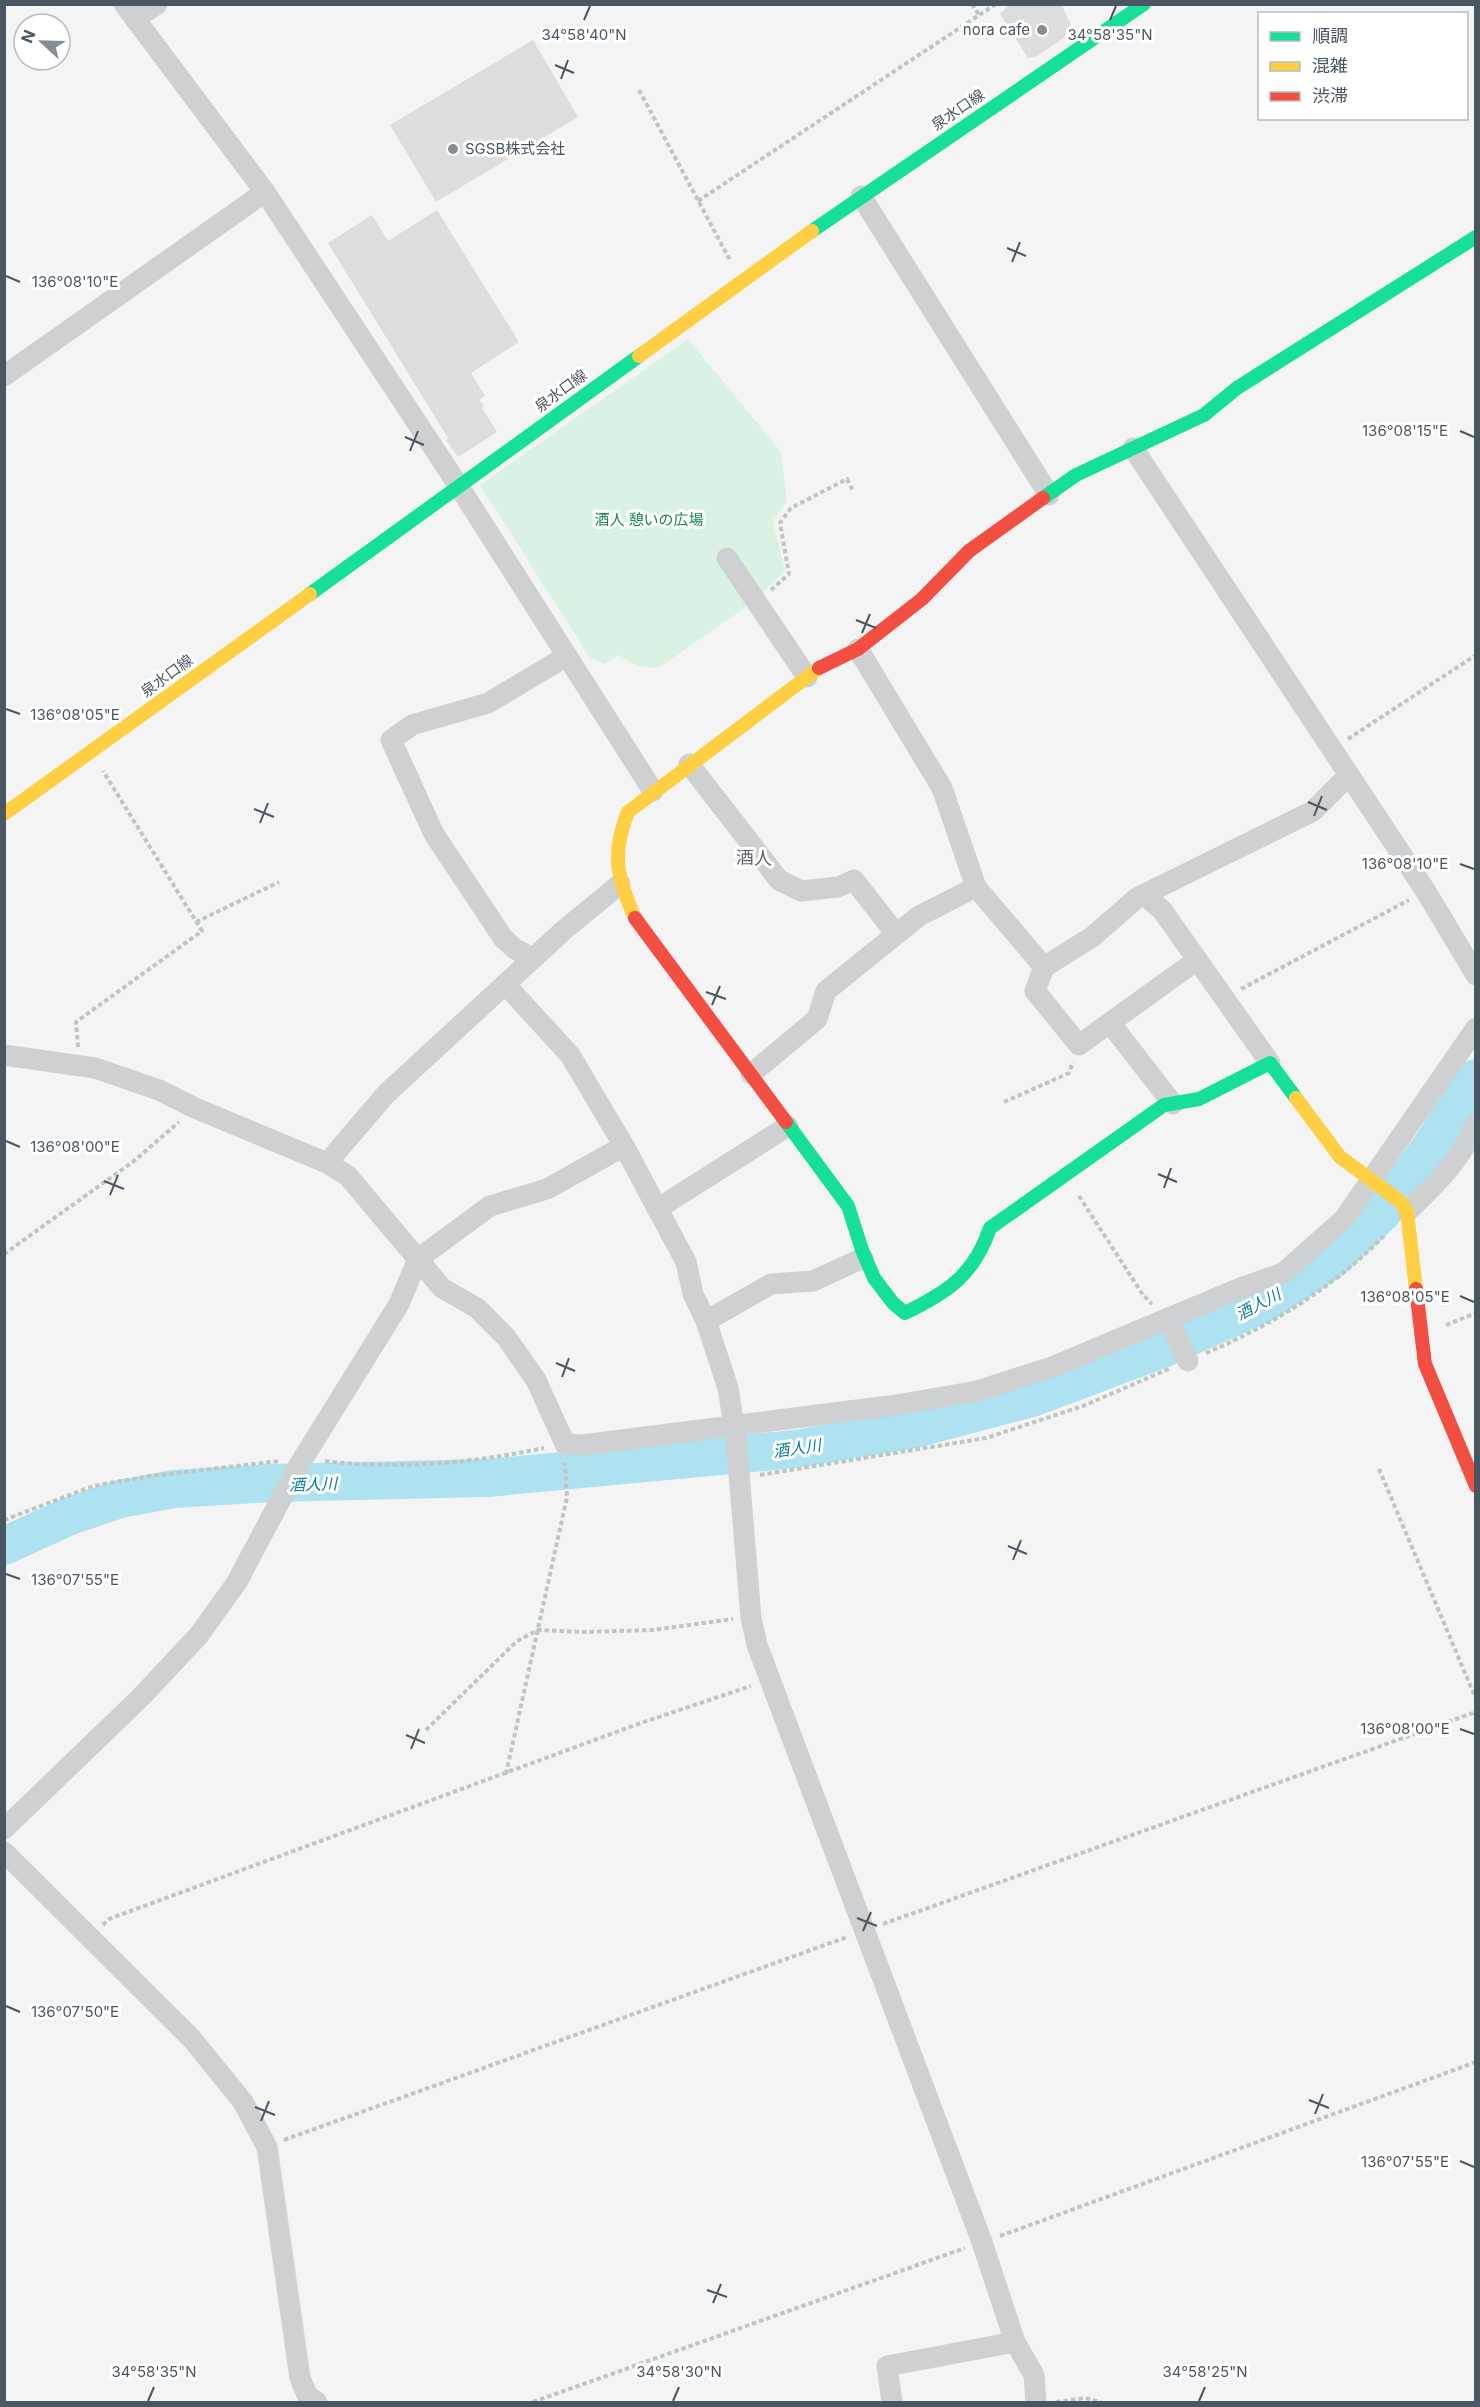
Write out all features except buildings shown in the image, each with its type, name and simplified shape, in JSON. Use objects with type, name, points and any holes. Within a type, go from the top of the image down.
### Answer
[{"type":"street","points":[[156,4],[129,12],[265,192],[458,485],[653,791]]},
{"type":"street","name":"泉水口線","points":[[4,814],[741,281],[861,196],[1144,4]]},
{"type":"street","points":[[4,376],[265,192]]},
{"type":"street","points":[[861,196],[1049,495]]},
{"type":"street","points":[[1270,1063],[1199,1099],[1164,1105],[990,1228],[984,1251],[968,1273],[939,1297],[905,1313],[890,1303],[863,1258],[848,1206],[636,919],[620,884],[618,837],[628,812],[653,791],[826,663],[858,649],[922,599],[969,552],[1076,475],[1204,415],[1237,388],[1476,237]]},
{"type":"street","points":[[1133,448],[1425,890],[1476,975]]},
{"type":"street","points":[[728,558],[807,677]]},
{"type":"street","points":[[858,649],[942,788],[976,888],[1044,967]]},
{"type":"street","points":[[533,958],[515,950],[503,938],[434,834],[391,740],[412,724],[488,703],[567,657]]},
{"type":"street","points":[[689,764],[779,880],[801,891],[838,887],[854,880],[896,934]]},
{"type":"street","points":[[1197,960],[1080,1045],[1035,991],[1044,967],[1092,937],[1144,895],[1313,812],[1349,775]]},
{"type":"street","points":[[327,1163],[386,1094],[533,958],[620,884]]},
{"type":"street","points":[[751,1074],[817,1018],[826,991],[919,916],[976,888]]},
{"type":"street","points":[[1144,895],[1162,910],[1270,1063],[1340,1157],[1401,1202],[1407,1212],[1421,1336],[1429,1373],[1476,1486]]},
{"type":"street","points":[[505,984],[570,1055],[624,1146],[686,1262],[693,1294],[706,1321],[728,1388],[734,1426],[751,1617],[768,1680],[981,2242],[1015,2342],[1034,2375],[1036,2403]]},
{"type":"street","points":[[1110,1023],[1173,1104]]},
{"type":"street","points":[[4,1055],[96,1068],[159,1090],[195,1108],[327,1163],[348,1176],[442,1288],[477,1308],[506,1337],[536,1380],[565,1444],[582,1444],[896,1406],[977,1391],[1052,1367],[1168,1318],[1282,1274],[1344,1219],[1369,1179],[1476,1028]]},
{"type":"street","points":[[1407,1212],[1436,1184],[1471,1137],[1476,1124]]},
{"type":"street","points":[[657,1209],[788,1126]]},
{"type":"street","points":[[4,1829],[141,1697],[199,1635],[237,1582],[299,1465],[399,1304],[418,1259],[490,1206],[547,1189],[624,1146]]},
{"type":"street","points":[[706,1321],[771,1284],[813,1281],[863,1258]]},
{"type":"street","points":[[1168,1318],[1188,1361]]},
{"type":"street","points":[[4,1852],[192,2039],[243,2102],[267,2147],[300,2378],[307,2395],[317,2403]]},
{"type":"street","points":[[892,2403],[886,2366],[1015,2342]]},
{"type":"path","points":[[972,4],[979,15]]},
{"type":"path","points":[[698,201],[996,4]]},
{"type":"path","points":[[639,90],[741,281]]},
{"type":"path","points":[[757,603],[789,574],[780,523],[791,508],[847,479],[853,491]]},
{"type":"path","points":[[1332,749],[1476,655]]},
{"type":"path","points":[[79,1065],[76,1022],[202,931],[91,751]]},
{"type":"path","points":[[196,922],[279,882]]},
{"type":"path","points":[[1224,998],[1425,890]]},
{"type":"path","points":[[1004,1102],[1069,1073],[1080,1045]]},
{"type":"path","points":[[4,1254],[134,1161],[195,1108]]},
{"type":"path","points":[[1065,1175],[1143,1295],[1168,1318]]},
{"type":"path","points":[[739,1479],[987,1438],[1083,1406],[1271,1322],[1316,1295],[1361,1259],[1407,1212]]},
{"type":"path","points":[[1421,1336],[1476,1313]]},
{"type":"path","points":[[506,1774],[567,1497],[565,1444]]},
{"type":"path","points":[[1379,1469],[1476,1699]]},
{"type":"path","points":[[426,1730],[517,1641],[538,1630],[584,1632],[653,1630],[751,1617]]},
{"type":"path","points":[[92,1938],[109,1919],[638,1724],[768,1680]]},
{"type":"path","points":[[533,2403],[1476,2062]]},
{"type":"path","points":[[1049,2403],[1085,2398],[1101,2403]]},
{"type":"green space","name":"酒人 憩いの広場","points":[[688,339],[781,452],[787,501],[773,521],[785,571],[753,602],[663,665],[650,668],[640,666],[619,655],[604,664],[590,658],[480,485]]},
{"type":"waterway","name":"酒人川","points":[[4,1546],[70,1516],[120,1499],[174,1489],[272,1483],[487,1478],[795,1449],[915,1429],[1032,1398],[1165,1348],[1265,1303],[1333,1259],[1382,1213],[1430,1148],[1476,1078]]},
{"type":"traffic: fast","points":[[812,231],[1144,4]]},
{"type":"traffic: fast","points":[[1043,498],[1076,475],[1204,415],[1237,388],[1476,237]]},
{"type":"traffic: fast","points":[[310,594],[639,356]]},
{"type":"traffic: fast","points":[[786,1122],[848,1206],[874,1278],[893,1303],[905,1313],[947,1289],[958,1280],[976,1258],[990,1228],[1164,1105],[1199,1099],[1270,1063],[1296,1098]]},
{"type":"traffic: slow","points":[[639,356],[812,231]]},
{"type":"traffic: slow","points":[[4,814],[310,594]]},
{"type":"traffic: slow","points":[[635,918],[620,878],[618,866],[619,841],[628,812],[819,668]]},
{"type":"traffic: slow","points":[[1296,1098],[1340,1157],[1401,1202],[1407,1212],[1416,1289]]},
{"type":"traffic: jam","points":[[819,668],[858,649],[922,599],[969,551],[1043,498]]},
{"type":"traffic: jam","points":[[635,918],[786,1122]]},
{"type":"traffic: jam","points":[[1416,1289],[1425,1364],[1476,1486]]},
{"type":"place","name":"nora cafe","points":[[1042,30]]},
{"type":"place","name":"SGSB株式会社","points":[[453,149]]},
{"type":"district","name":"酒人","points":[[754,858]]}]
